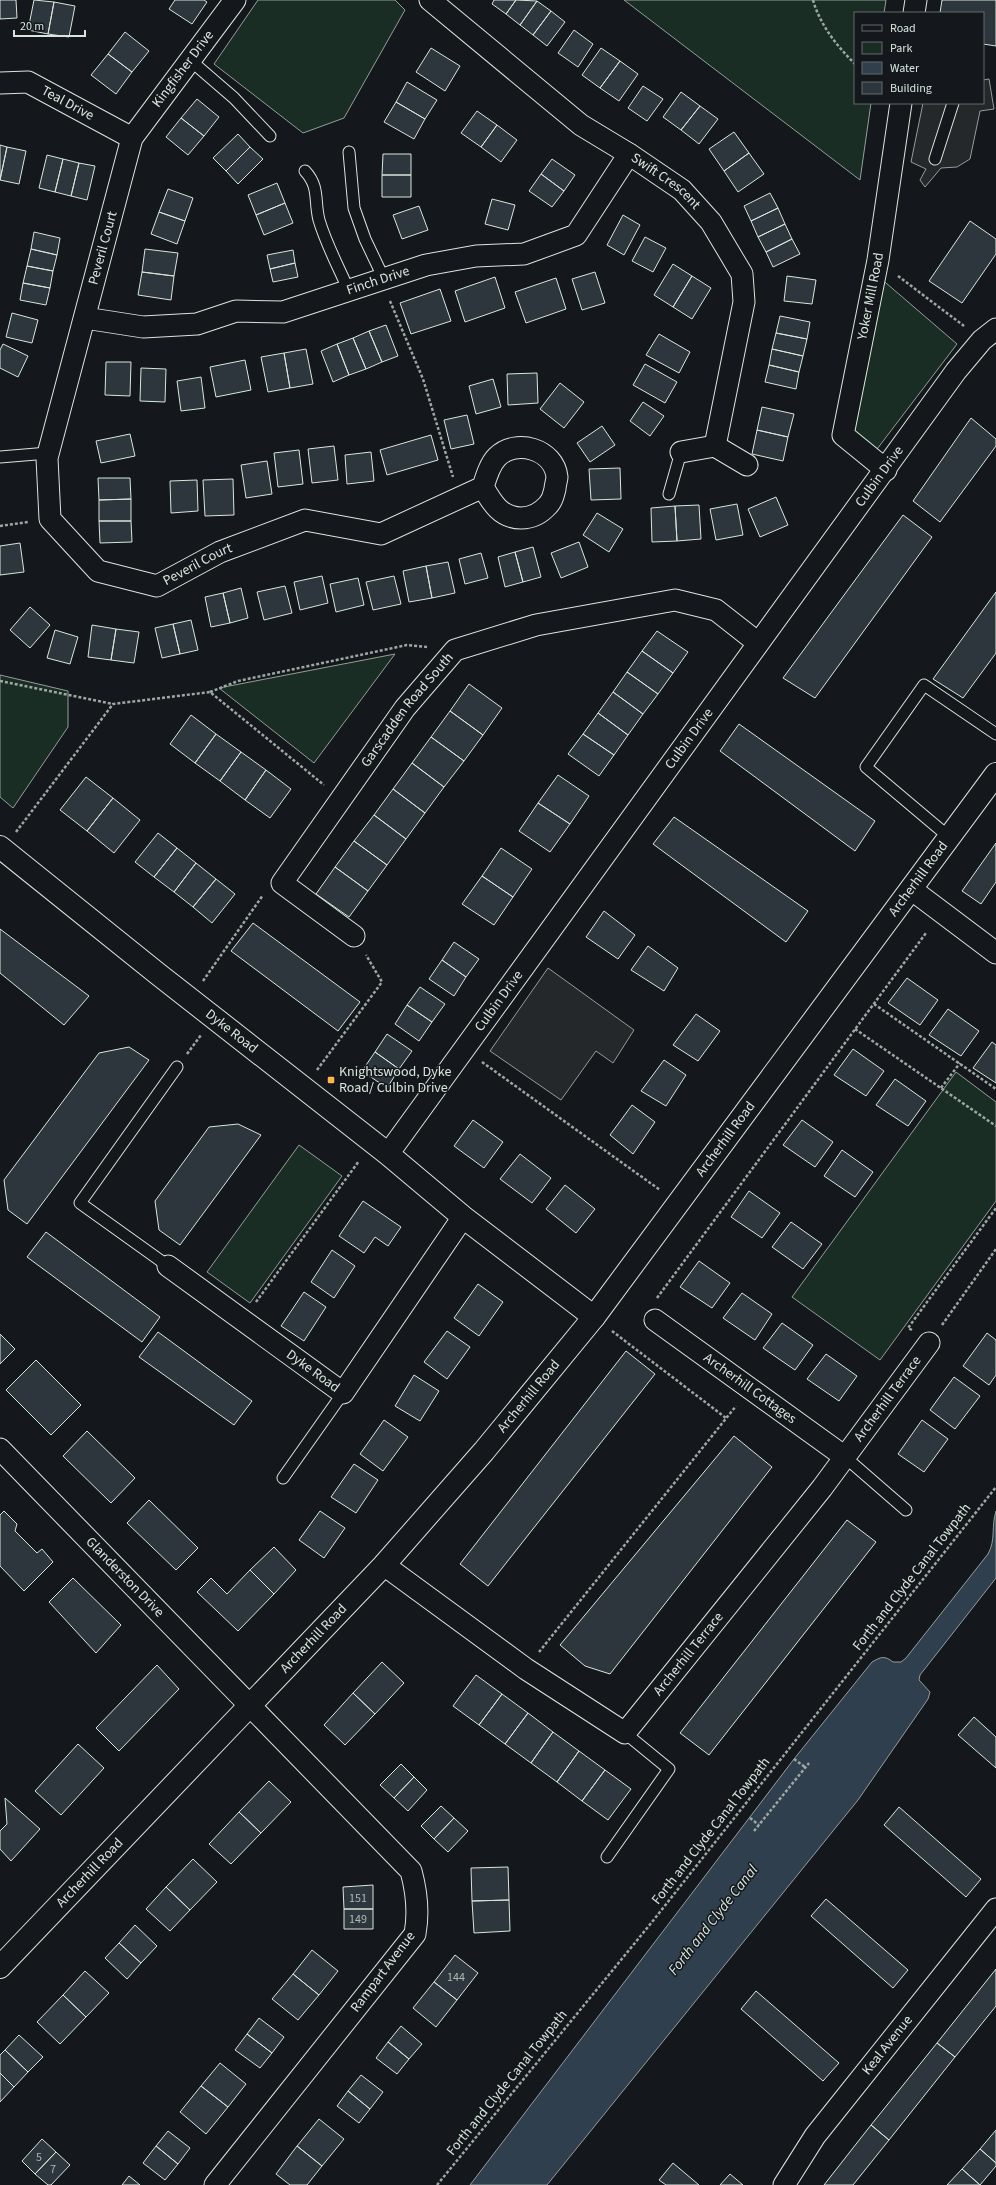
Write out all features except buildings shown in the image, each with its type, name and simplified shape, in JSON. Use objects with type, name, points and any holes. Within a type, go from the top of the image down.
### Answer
[{"type":"street","name":"Kingfisher Drive","points":[[132,138],[235,0]]},
{"type":"street","name":"Swift Crescent","points":[[430,0],[581,125],[629,154],[682,190],[711,222],[742,274],[744,302],[716,446]]},
{"type":"street","points":[[914,12],[916,0]]},
{"type":"street","name":"Teal Drive","points":[[0,83],[28,82],[132,138]]},
{"type":"street","name":"Yoker Mill Road","points":[[886,470],[843,435],[878,260],[901,104]]},
{"type":"street","name":"Peveril Court","points":[[132,138],[48,453],[50,519],[98,571],[156,586],[220,552],[305,520],[381,534],[483,487]]},
{"type":"street","name":"Finch Drive","points":[[84,318],[143,327],[197,324],[236,311],[283,312],[426,265],[476,256],[524,254],[576,235],[629,154]]},
{"type":"street","name":"Culbin Drive","points":[[380,1148],[464,1048],[758,643],[886,470],[956,371],[989,335]]},
{"type":"street","points":[[680,452],[716,446],[747,465]]},
{"type":"street","name":"Garscadden Road South","points":[[282,883],[405,708],[455,650],[536,625],[675,600],[716,610],[758,643]]},
{"type":"street","name":"Archerhill Road","points":[[0,1966],[251,1706],[384,1565],[484,1451],[594,1317],[996,774]]},
{"type":"street","name":"Dyke Road","points":[[1,848],[213,1018],[380,1148],[462,1217],[594,1317]]},
{"type":"street","points":[[282,883],[354,936]]},
{"type":"street","points":[[911,889],[996,953]]},
{"type":"street","name":"Dyke Road","points":[[168,1266],[343,1394],[462,1217]]},
{"type":"street","name":"Archerhill Cottages","points":[[655,1320],[845,1457]]},
{"type":"street","name":"Archerhill Terrace","points":[[625,1733],[845,1457],[929,1343]]},
{"type":"street","name":"Glanderston Drive","points":[[0,1449],[251,1706]]},
{"type":"street","points":[[384,1565],[526,1669],[625,1733]]},
{"type":"street","name":"Rampart Avenue","points":[[215,2185],[402,1952],[415,1934],[418,1915],[417,1894],[411,1871],[251,1706]]},
{"type":"street","name":"Keal Avenue","points":[[784,2185],[815,2136],[996,1910]]},
{"type":"lane","points":[[190,60],[234,98],[270,136]]},
{"type":"lane","points":[[935,159],[953,104]]},
{"type":"lane","points":[[349,152],[354,208],[365,239],[383,280]]},
{"type":"lane","points":[[305,171],[310,177],[317,194],[319,219],[349,291]]},
{"type":"lane","points":[[669,494],[680,452]]},
{"type":"lane","points":[[0,457],[48,453]]},
{"type":"lane","points":[[949,837],[866,767],[924,685],[996,734]]},
{"type":"lane","points":[[168,1266],[80,1203],[177,1067]]},
{"type":"lane","points":[[283,1478],[343,1394]]},
{"type":"lane","points":[[845,1457],[906,1510]]},
{"type":"lane","points":[[607,1857],[669,1769],[625,1733]]},
{"type":"path","points":[[813,0],[817,14],[827,30],[854,63]]},
{"type":"path","points":[[878,260],[989,335]]},
{"type":"path","points":[[383,280],[423,379],[460,498]]},
{"type":"path","points":[[0,526],[50,519]]},
{"type":"path","points":[[0,681],[113,704],[210,692],[238,681],[407,645],[455,650]]},
{"type":"path","points":[[210,692],[341,799]]},
{"type":"path","points":[[1,848],[113,704]]},
{"type":"path","points":[[190,999],[270,884],[282,883]]},
{"type":"path","points":[[655,1320],[664,1307],[655,1300],[926,933]]},
{"type":"path","points":[[303,1088],[382,982],[354,936]]},
{"type":"path","points":[[874,1004],[996,1088]]},
{"type":"path","points":[[177,1067],[213,1018]]},
{"type":"path","points":[[855,1029],[996,1126]]},
{"type":"path","points":[[464,1048],[678,1203]]},
{"type":"path","points":[[941,1088],[960,1063]]},
{"type":"path","points":[[243,1320],[380,1148]]},
{"type":"path","points":[[996,1208],[908,1328],[929,1343],[996,1249]]},
{"type":"path","points":[[594,1317],[726,1418]]},
{"type":"path","points":[[526,1669],[750,1389]]},
{"type":"path","name":"Forth and Clyde Canal Towpath","points":[[437,2185],[652,1922],[996,1487]]},
{"type":"path","points":[[794,1759],[805,1768]]},
{"type":"path","points":[[754,1831],[809,1762]]},
{"type":"path","points":[[750,1818],[758,1825]]},
{"type":"green space","points":[[258,0],[395,0],[405,10],[344,118],[303,133],[214,64]]},
{"type":"green space","points":[[624,0],[886,0],[884,12],[854,12],[854,104],[871,104],[860,180]]},
{"type":"green space","points":[[879,277],[957,344],[874,453],[850,431]]},
{"type":"green space","points":[[395,654],[314,763],[219,688]]},
{"type":"green space","points":[[0,675],[68,691],[68,727],[13,808],[0,797]]},
{"type":"green space","points":[[956,1072],[996,1102],[996,1201],[880,1360],[792,1297]]},
{"type":"green space","points":[[299,1145],[342,1176],[250,1303],[207,1272]]},
{"type":"shaded area","points":[[989,79],[994,109],[980,111],[970,159],[957,167],[941,168],[925,187],[920,180],[926,169],[911,162],[923,104],[984,104],[984,80]]},
{"type":"shaded area","points":[[548,968],[634,1030],[613,1063],[596,1051],[561,1100],[490,1051]]},
{"type":"water","name":"Forth and Clyde Canal","points":[[996,1511],[996,1578],[920,1675],[919,1680],[930,1692],[928,1699],[858,1800],[547,2185],[470,2185],[794,1759],[872,1662],[878,1659],[887,1658],[893,1662],[901,1662],[906,1658],[988,1554],[993,1538]]},
{"type":"place","name":"Knightswood, Dyke Road/ Culbin Drive","points":[[331,1080]]}]
